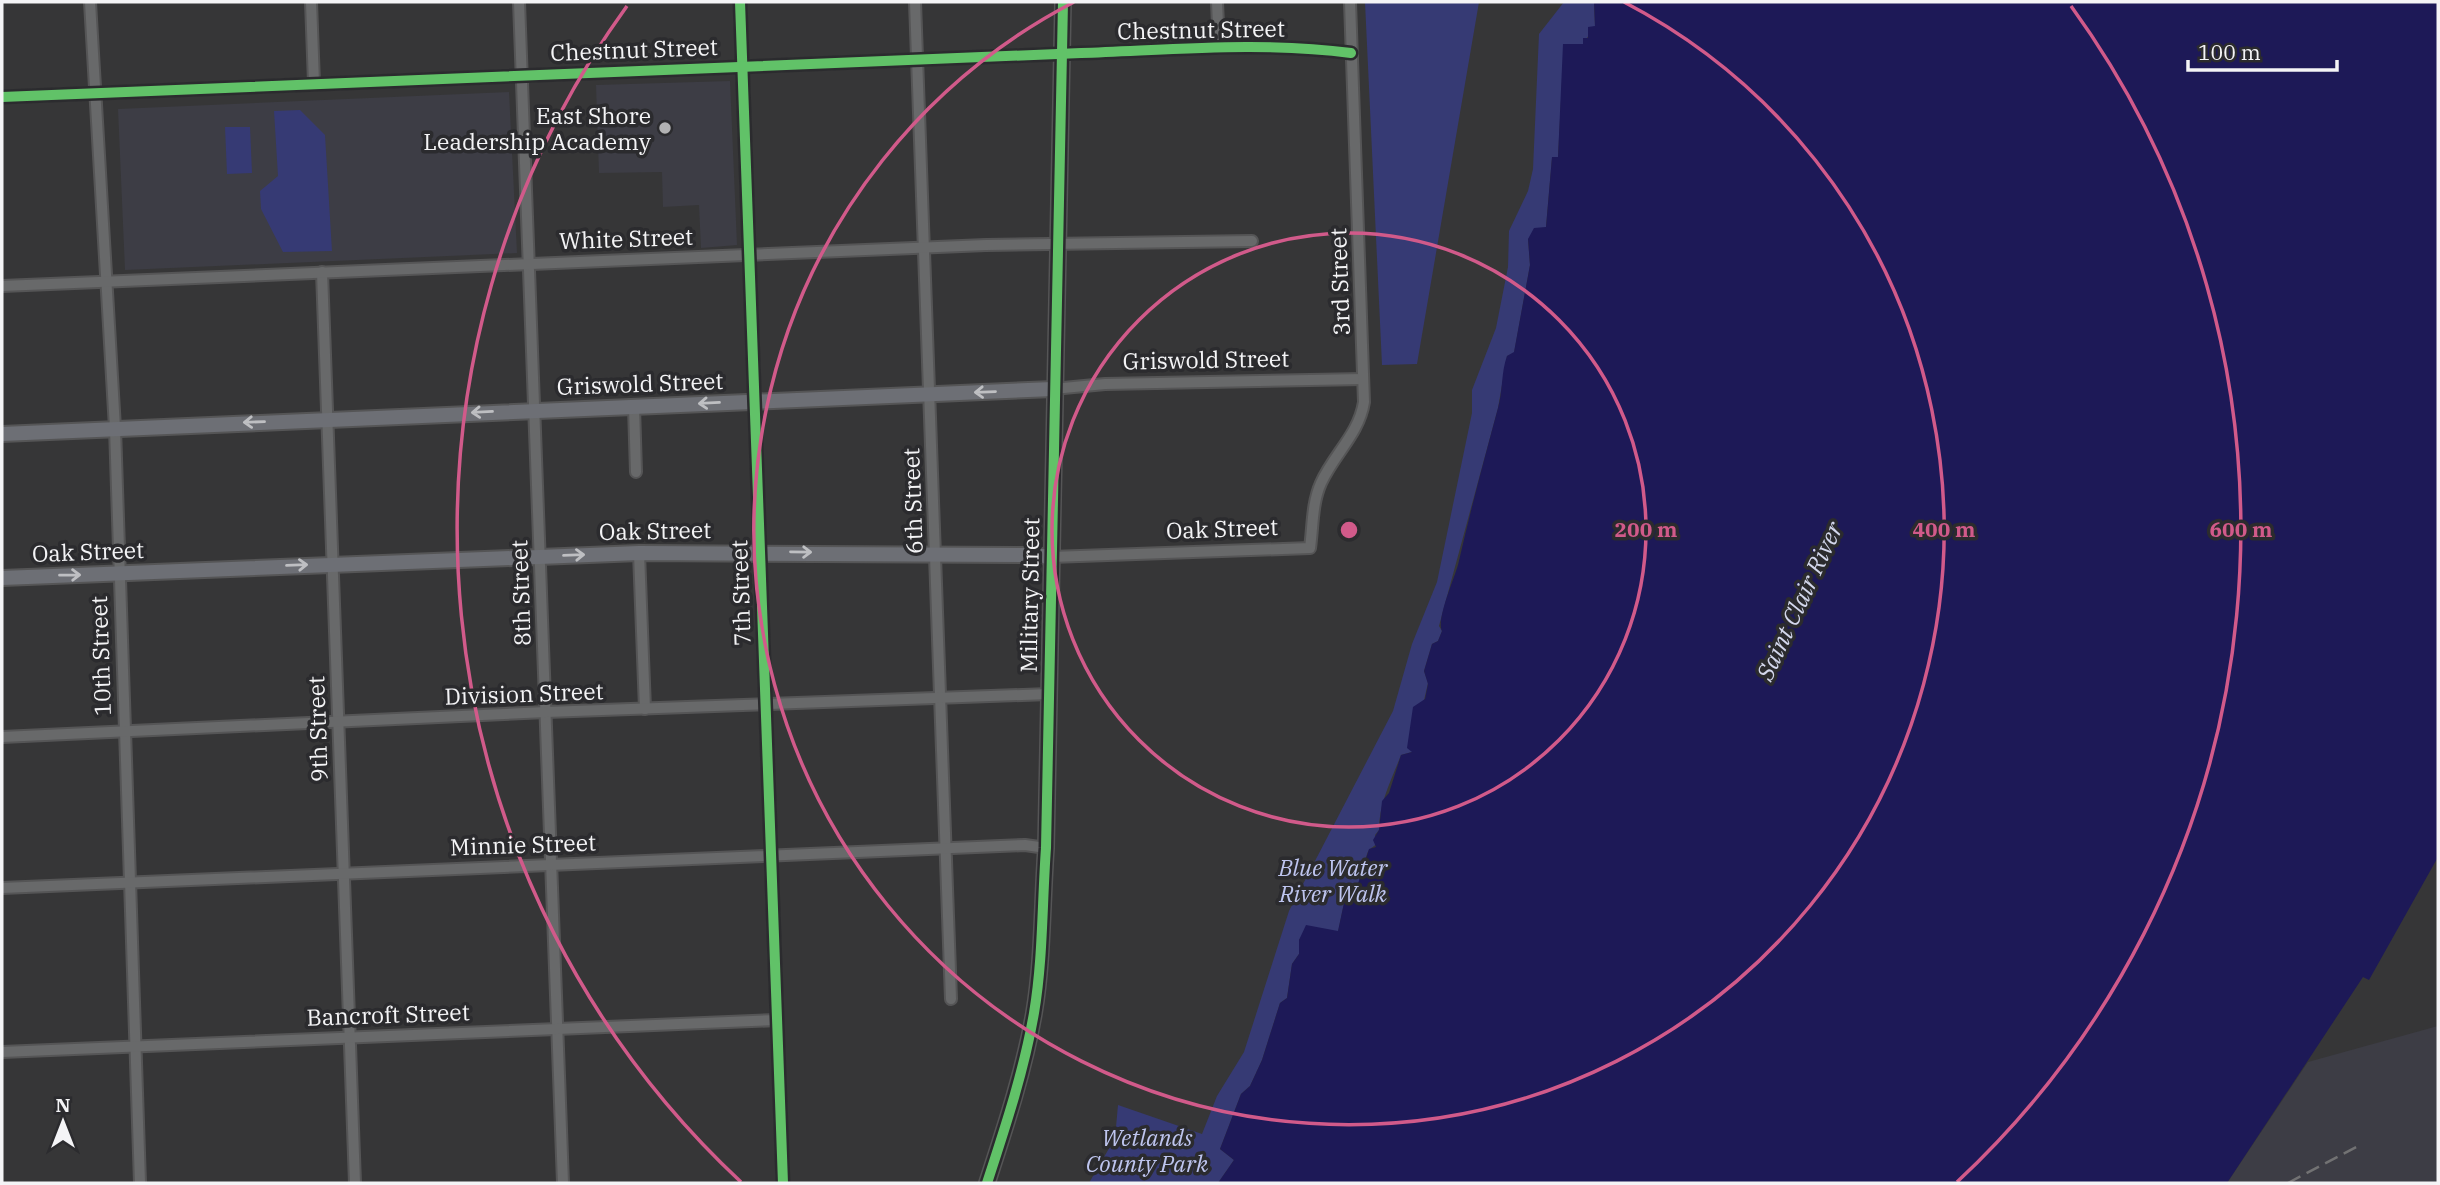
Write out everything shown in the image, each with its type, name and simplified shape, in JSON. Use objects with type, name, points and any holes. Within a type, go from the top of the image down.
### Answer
[{"type":"main road","name":"Military Street","points":[[987,1183],[1013,1101],[1034,1014],[1046,848],[1053,389],[1063,2]]},
{"type":"main road","name":"Griswold Street","points":[[2,433],[1053,389]]},
{"type":"main road","name":"Oak Street","points":[[2,578],[639,552],[1051,557]]},
{"type":"street","name":"10th Street","points":[[90,2],[115,428],[140,1183]]},
{"type":"street","points":[[311,2],[314,83]]},
{"type":"street","name":"8th Street","points":[[520,2],[563,1183]]},
{"type":"street","name":"7th Street","points":[[740,2],[783,1183]]},
{"type":"street","name":"6th Street","points":[[915,2],[951,999]]},
{"type":"street","points":[[1217,2],[1219,48]]},
{"type":"street","name":"3rd Street","points":[[1310,548],[1315,497],[1362,417],[1350,2]]},
{"type":"street","name":"Chestnut Street","points":[[2,97],[1219,48],[1318,48],[1351,53]]},
{"type":"street","name":"White Street","points":[[2,286],[749,254],[1252,241]]},
{"type":"street","name":"9th Street","points":[[323,272],[355,1183]]},
{"type":"street","name":"Griswold Street","points":[[1053,389],[1105,384],[1363,379]]},
{"type":"street","points":[[634,407],[636,472]]},
{"type":"street","name":"Oak Street","points":[[1051,557],[1310,548]]},
{"type":"street","points":[[639,552],[645,709]]},
{"type":"street","name":"Division Street","points":[[2,737],[546,712],[1049,694]]},
{"type":"street","name":"Minnie Street","points":[[2,888],[1025,845],[1046,848]]},
{"type":"street","name":"Bancroft Street","points":[[2,1052],[777,1020]]},
{"type":"shaded area","name":"East Shore Leadership Academy","points":[[730,81],[737,245],[701,248],[699,205],[663,207],[662,172],[599,173],[596,85]]},
{"type":"shaded area","points":[[509,92],[517,253],[125,270],[118,109]]},
{"type":"shaded area","points":[[2438,1026],[2438,1183],[2227,1183],[2308,1062]]},
{"type":"green space","points":[[1365,2],[1479,2],[1417,364],[1382,365]]},
{"type":"green space","name":"Blue Water River Walk","points":[[1564,2],[1594,2],[1595,26],[1583,44],[1564,44],[1558,157],[1552,158],[1546,227],[1528,239],[1530,265],[1514,353],[1507,356],[1498,408],[1439,626],[1442,631],[1438,641],[1432,644],[1424,671],[1428,683],[1412,752],[1401,755],[1383,801],[1379,830],[1375,835],[1377,843],[1367,853],[1352,903],[1344,903],[1338,932],[1305,933],[1299,940],[1299,954],[1292,964],[1287,998],[1280,1003],[1262,1060],[1250,1086],[1241,1094],[1220,1149],[1234,1160],[1218,1183],[1089,1183],[1115,1138],[1118,1105],[1202,1134],[1217,1096],[1244,1052],[1289,911],[1393,711],[1412,644],[1437,582],[1472,413],[1472,390],[1496,328],[1508,267],[1509,231],[1528,191],[1533,169],[1539,34]]},
{"type":"green space","points":[[300,110],[325,135],[332,251],[283,252],[261,209],[260,191],[278,176],[274,111]]},
{"type":"green space","points":[[225,127],[250,127],[252,173],[227,174]]},
{"type":"water","name":"Saint Clair River","points":[[1594,2],[2438,2],[2438,857],[2369,980],[2363,977],[2227,1183],[1218,1183],[1234,1160],[1220,1149],[1241,1094],[1250,1086],[1262,1060],[1280,1003],[1287,998],[1292,964],[1299,954],[1299,940],[1306,925],[1338,931],[1344,903],[1352,903],[1369,849],[1376,847],[1373,840],[1379,830],[1382,801],[1389,793],[1401,755],[1412,752],[1407,748],[1413,707],[1425,699],[1428,684],[1424,671],[1432,644],[1438,641],[1442,631],[1443,609],[1458,565],[1498,408],[1505,362],[1507,356],[1514,352],[1530,265],[1528,239],[1534,228],[1546,227],[1552,157],[1558,157],[1563,44],[1583,44],[1583,38],[1588,38],[1588,27],[1595,26]]},
{"type":"railway","points":[[2288,1183],[2360,1145]]},
{"type":"cycle path","points":[[740,2],[783,1183]]},
{"type":"cycle path","points":[[987,1183],[1025,1056],[1034,1013],[1041,952],[1046,848],[1063,2]]},
{"type":"cycle path","points":[[2,97],[1216,47],[1318,49],[1351,53]]},
{"type":"place","name":"East Shore Leadership Academy","points":[[665,128]]},
{"type":"park label","name":"Wetlands County Park","points":[[1147,1150]]}]
